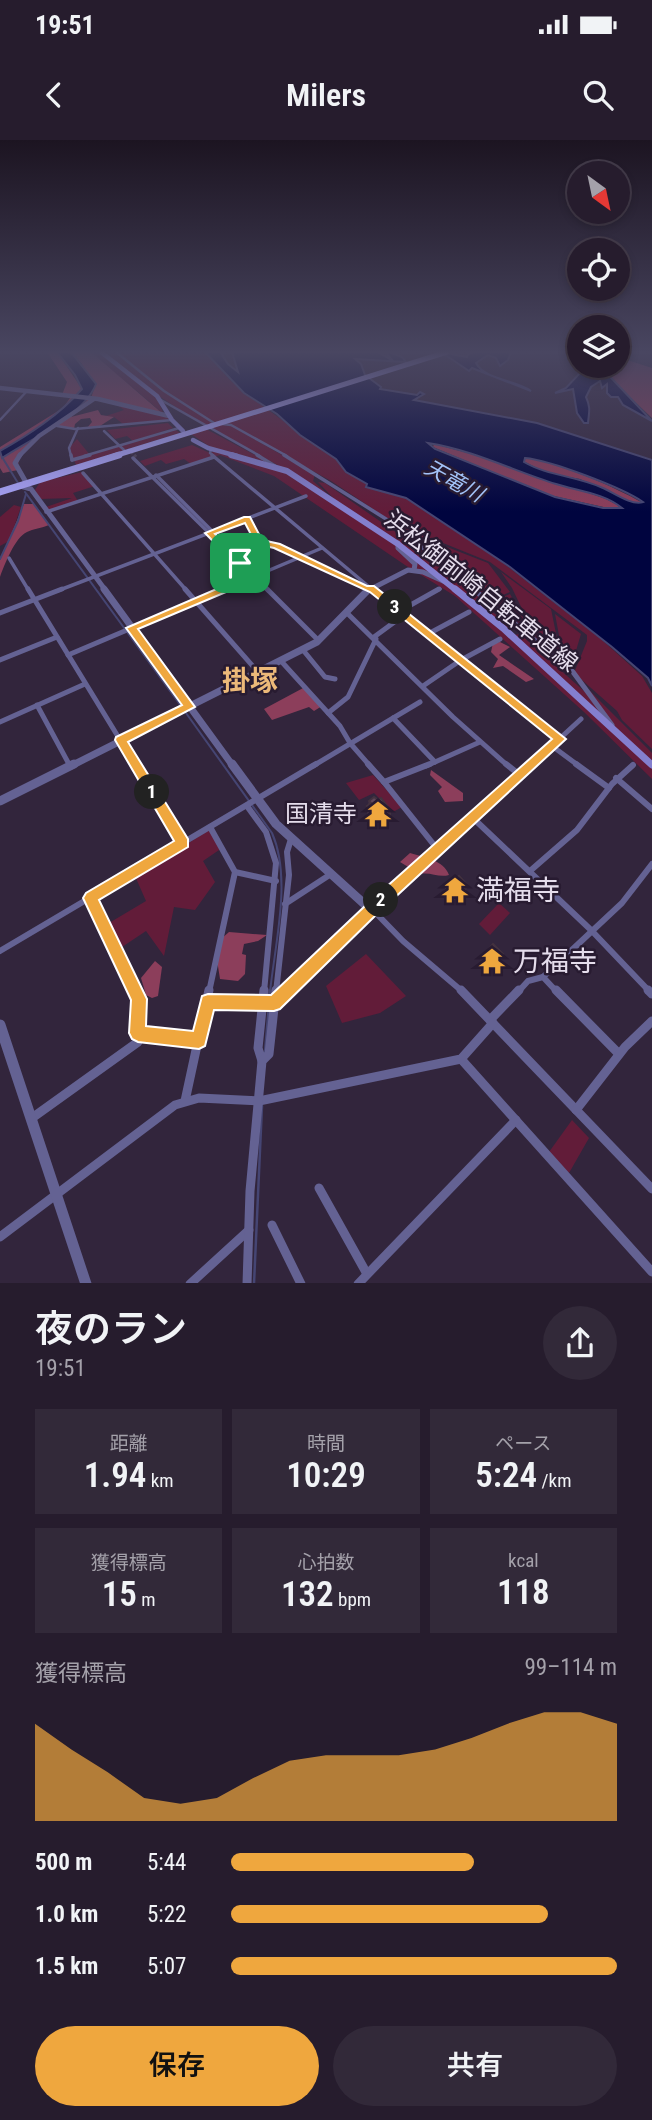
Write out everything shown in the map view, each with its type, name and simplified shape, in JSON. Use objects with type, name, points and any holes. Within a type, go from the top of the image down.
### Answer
[{"type":"highway","points":[[0,492],[26,487],[278,405]]},
{"type":"main road","points":[[163,405],[181,429]]},
{"type":"main road","name":"浜松御前崎自転車道線","points":[[193,440],[211,449],[275,466],[398,543],[503,628],[652,765]]},
{"type":"street","points":[[0,420],[14,405]]},
{"type":"street","points":[[85,405],[29,444],[18,456],[15,463],[26,487],[258,799],[291,839],[371,909],[410,949],[432,962],[652,1189]]},
{"type":"street","points":[[120,405],[171,418]]},
{"type":"street","points":[[170,405],[275,466]]},
{"type":"street","points":[[186,405],[214,423],[231,425],[262,441],[394,524],[573,672],[618,733]]},
{"type":"street","points":[[57,426],[78,428],[171,418]]},
{"type":"street","points":[[76,465],[69,448],[78,428]]},
{"type":"street","points":[[72,460],[181,429]]},
{"type":"street","points":[[104,430],[124,447]]},
{"type":"street","points":[[211,449],[209,452],[214,457],[369,589],[560,739]]},
{"type":"street","points":[[46,512],[214,457]]},
{"type":"street","points":[[135,458],[319,641]]},
{"type":"street","points":[[83,473],[258,672]]},
{"type":"street","points":[[0,613],[306,496]]},
{"type":"street","points":[[247,519],[259,542],[276,546],[369,589]]},
{"type":"street","points":[[398,543],[398,548],[413,561],[414,570]]},
{"type":"street","points":[[68,656],[322,548]]},
{"type":"street","points":[[9,558],[183,843]]},
{"type":"street","points":[[1,797],[70,766],[303,650],[319,641],[369,589],[408,570],[450,584]]},
{"type":"street","points":[[328,713],[348,697],[375,638],[402,613],[440,589]]},
{"type":"street","points":[[428,634],[469,612]]},
{"type":"street","points":[[347,613],[480,742],[520,775]]},
{"type":"street","points":[[0,660],[57,637]]},
{"type":"street","points":[[423,686],[461,660],[500,639]]},
{"type":"street","points":[[303,650],[325,677],[335,679]]},
{"type":"street","points":[[281,661],[328,713],[438,850]]},
{"type":"street","points":[[1,720],[85,684]]},
{"type":"street","points":[[0,951],[420,702]]},
{"type":"street","points":[[37,705],[70,766]]},
{"type":"street","points":[[393,718],[435,762]]},
{"type":"street","points":[[208,1002],[274,1003],[371,909],[474,819],[581,719]]},
{"type":"street","points":[[384,782],[480,742]]},
{"type":"street","points":[[552,746],[609,788]]},
{"type":"street","points":[[530,871],[562,846],[585,821],[616,778],[634,765]]},
{"type":"street","points":[[616,778],[652,809]]},
{"type":"street","points":[[247,806],[266,832],[273,848],[276,881],[258,1048],[262,1061],[247,1283]]},
{"type":"street","points":[[474,819],[591,930],[652,994]]},
{"type":"street","points":[[185,1101],[235,872],[211,827]]},
{"type":"street","points":[[262,1061],[269,1054],[289,875],[287,852],[291,839]]},
{"type":"street","points":[[0,1237],[175,1105],[185,1101],[199,1098],[259,1101],[461,1059],[528,981],[543,977],[633,891],[652,864]]},
{"type":"street","points":[[235,872],[276,881]]},
{"type":"street","points":[[285,904],[331,874]]},
{"type":"street","points":[[32,1118],[138,1042],[139,999],[91,898]]},
{"type":"street","points":[[543,977],[619,1054]]},
{"type":"street","points":[[576,1110],[619,1054],[652,1021]]},
{"type":"street","points":[[0,1025],[86,1283]]},
{"type":"street","points":[[138,1033],[199,1040]]},
{"type":"street","points":[[461,1059],[652,1272]]},
{"type":"street","points":[[358,1283],[516,1120]]},
{"type":"street","points":[[319,1188],[367,1274]]},
{"type":"street","points":[[272,1225],[301,1283]]},
{"type":"street","points":[[190,1283],[249,1230]]},
{"type":"shaded area","points":[[65,405],[86,405],[71,417],[98,410],[101,415],[114,417],[100,426],[87,428],[92,422],[90,418],[81,419],[74,429],[59,427],[59,424],[31,442],[21,454],[18,470],[3,473],[0,468],[0,447]]},
{"type":"shaded area","points":[[118,405],[163,414],[153,405],[160,405],[164,415],[170,420],[123,424],[114,417],[106,416],[124,410]]},
{"type":"shaded area","points":[[123,405],[153,405],[163,414]]},
{"type":"shaded area","points":[[174,405],[262,405],[336,459],[341,467],[355,466],[388,489],[390,494],[406,498],[498,559],[601,639],[642,676],[652,693],[652,749],[622,720],[617,711],[574,673],[587,635],[490,562],[443,543],[417,538],[331,481],[249,436],[315,474],[313,481],[329,495]]},
{"type":"shaded area","points":[[639,405],[652,405],[652,418]]},
{"type":"shaded area","points":[[168,423],[173,428],[133,441],[127,436],[115,439],[107,430]]},
{"type":"shaded area","points":[[206,429],[270,463],[212,448],[191,434]]},
{"type":"shaded area","points":[[176,430],[180,433],[76,465],[69,448],[77,439],[90,455]]},
{"type":"shaded area","points":[[434,444],[486,458],[606,499],[619,506],[617,510],[545,494],[433,447]]},
{"type":"shaded area","points":[[192,445],[210,453],[215,451],[278,469],[335,500],[318,482],[325,483],[433,558],[487,601],[481,603],[513,628],[510,631],[514,635],[520,634],[585,692],[590,691],[652,753],[652,779],[584,712],[455,596],[274,476],[220,455],[191,464],[184,459],[166,464],[161,460],[145,466],[140,461]]},
{"type":"shaded area","points":[[525,458],[553,464],[585,476],[643,503],[632,503],[580,479],[547,473],[523,461]]},
{"type":"shaded area","points":[[82,472],[95,486],[73,493],[78,501],[47,512],[46,507],[72,498],[40,499],[35,490],[40,482]]},
{"type":"shaded area","points":[[24,504],[34,504],[49,525],[29,531],[18,540],[0,577],[0,560]]},
{"type":"shaded area","points":[[14,505],[21,507],[9,541],[0,546],[0,517]]},
{"type":"shaded area","points":[[423,545],[442,545],[488,563],[510,592],[491,600]]},
{"type":"shaded area","points":[[501,572],[551,609],[561,658],[536,638],[512,588]]},
{"type":"shaded area","points":[[510,594],[534,636],[493,601]]},
{"type":"shaded area","points":[[555,614],[581,634],[572,664],[563,657]]},
{"type":"shaded area","points":[[500,642],[510,647],[499,655],[534,679],[526,682],[503,666],[493,668],[498,659],[491,652],[493,643]]},
{"type":"shaded area","points":[[305,687],[322,706],[314,711],[309,707],[272,720],[264,709]]},
{"type":"shaded area","points":[[431,770],[463,793],[463,801],[445,802],[438,791],[442,787],[430,775]]},
{"type":"shaded area","points":[[373,775],[402,807],[393,812],[374,793],[359,800],[346,783]]},
{"type":"shaded area","points":[[211,829],[222,848],[203,861],[215,882],[195,910],[174,907],[164,956],[146,931],[116,951],[104,926],[146,901],[135,876]]},
{"type":"shaded area","points":[[410,853],[438,863],[449,875],[420,874],[400,862]]},
{"type":"shaded area","points":[[499,903],[510,913],[490,935],[479,924]]},
{"type":"shaded area","points":[[229,932],[267,935],[258,941],[244,944],[242,954],[246,955],[245,974],[238,981],[220,979],[217,960],[221,939]]},
{"type":"shaded area","points":[[366,954],[406,996],[380,1013],[342,1023],[326,986]]},
{"type":"shaded area","points":[[155,961],[162,967],[158,996],[152,998],[146,995],[141,978]]},
{"type":"shaded area","points":[[572,1120],[589,1138],[569,1173],[549,1152]]},
{"type":"water","points":[[66,405],[81,405],[69,416],[2,458],[0,451]]},
{"type":"water","name":"天竜川","points":[[263,405],[443,405],[537,423],[652,460],[652,686],[648,678],[612,647],[510,567],[406,498],[366,487],[367,484],[346,472],[336,459],[300,435]],"holes":[[[428,443],[445,446],[599,496],[622,508],[603,508],[555,497],[435,449]],[[525,458],[586,475],[643,502],[628,501],[593,484],[524,462]]]},
{"type":"water","points":[[576,405],[589,405],[588,423],[584,423]]},
{"type":"water","points":[[624,405],[637,405],[652,421]]},
{"type":"building","points":[[374,797],[378,800],[381,798],[391,811],[382,818],[367,806]]},
{"type":"building","name":"満福寺","points":[[459,876],[468,886],[455,897],[446,887]]},
{"type":"building","name":"万福寺","points":[[493,944],[503,954],[495,963],[485,954]]},
{"type":"waterway","points":[[2,457],[18,483]]},
{"type":"waterway","points":[[25,492],[181,706]]},
{"type":"waterway","points":[[0,559],[18,521],[26,494]]},
{"type":"waterway","points":[[186,713],[272,833],[278,851],[281,870],[280,911],[270,992]]},
{"type":"waterway","points":[[269,999],[270,990]]},
{"type":"waterway","points":[[265,1052],[269,1005]]},
{"type":"waterway","points":[[254,1283],[262,1106]]},
{"type":"tunnel","points":[[128,449],[136,457]]},
{"type":"place","name":"国清寺","points":[[378,814]]},
{"type":"place","name":"満福寺","points":[[455,890]]},
{"type":"place","name":"万福寺","points":[[492,961]]},
{"type":"district","name":"掛塚","points":[[250,680]]},
{"type":"route","points":[[247,519],[259,542],[276,546],[368,590],[370,588],[560,739],[371,910],[274,1003],[208,1002],[199,1040],[138,1033],[139,999],[91,898],[183,843],[121,740],[190,707],[131,628],[253,577],[240,563],[209,533],[247,519]]}]
